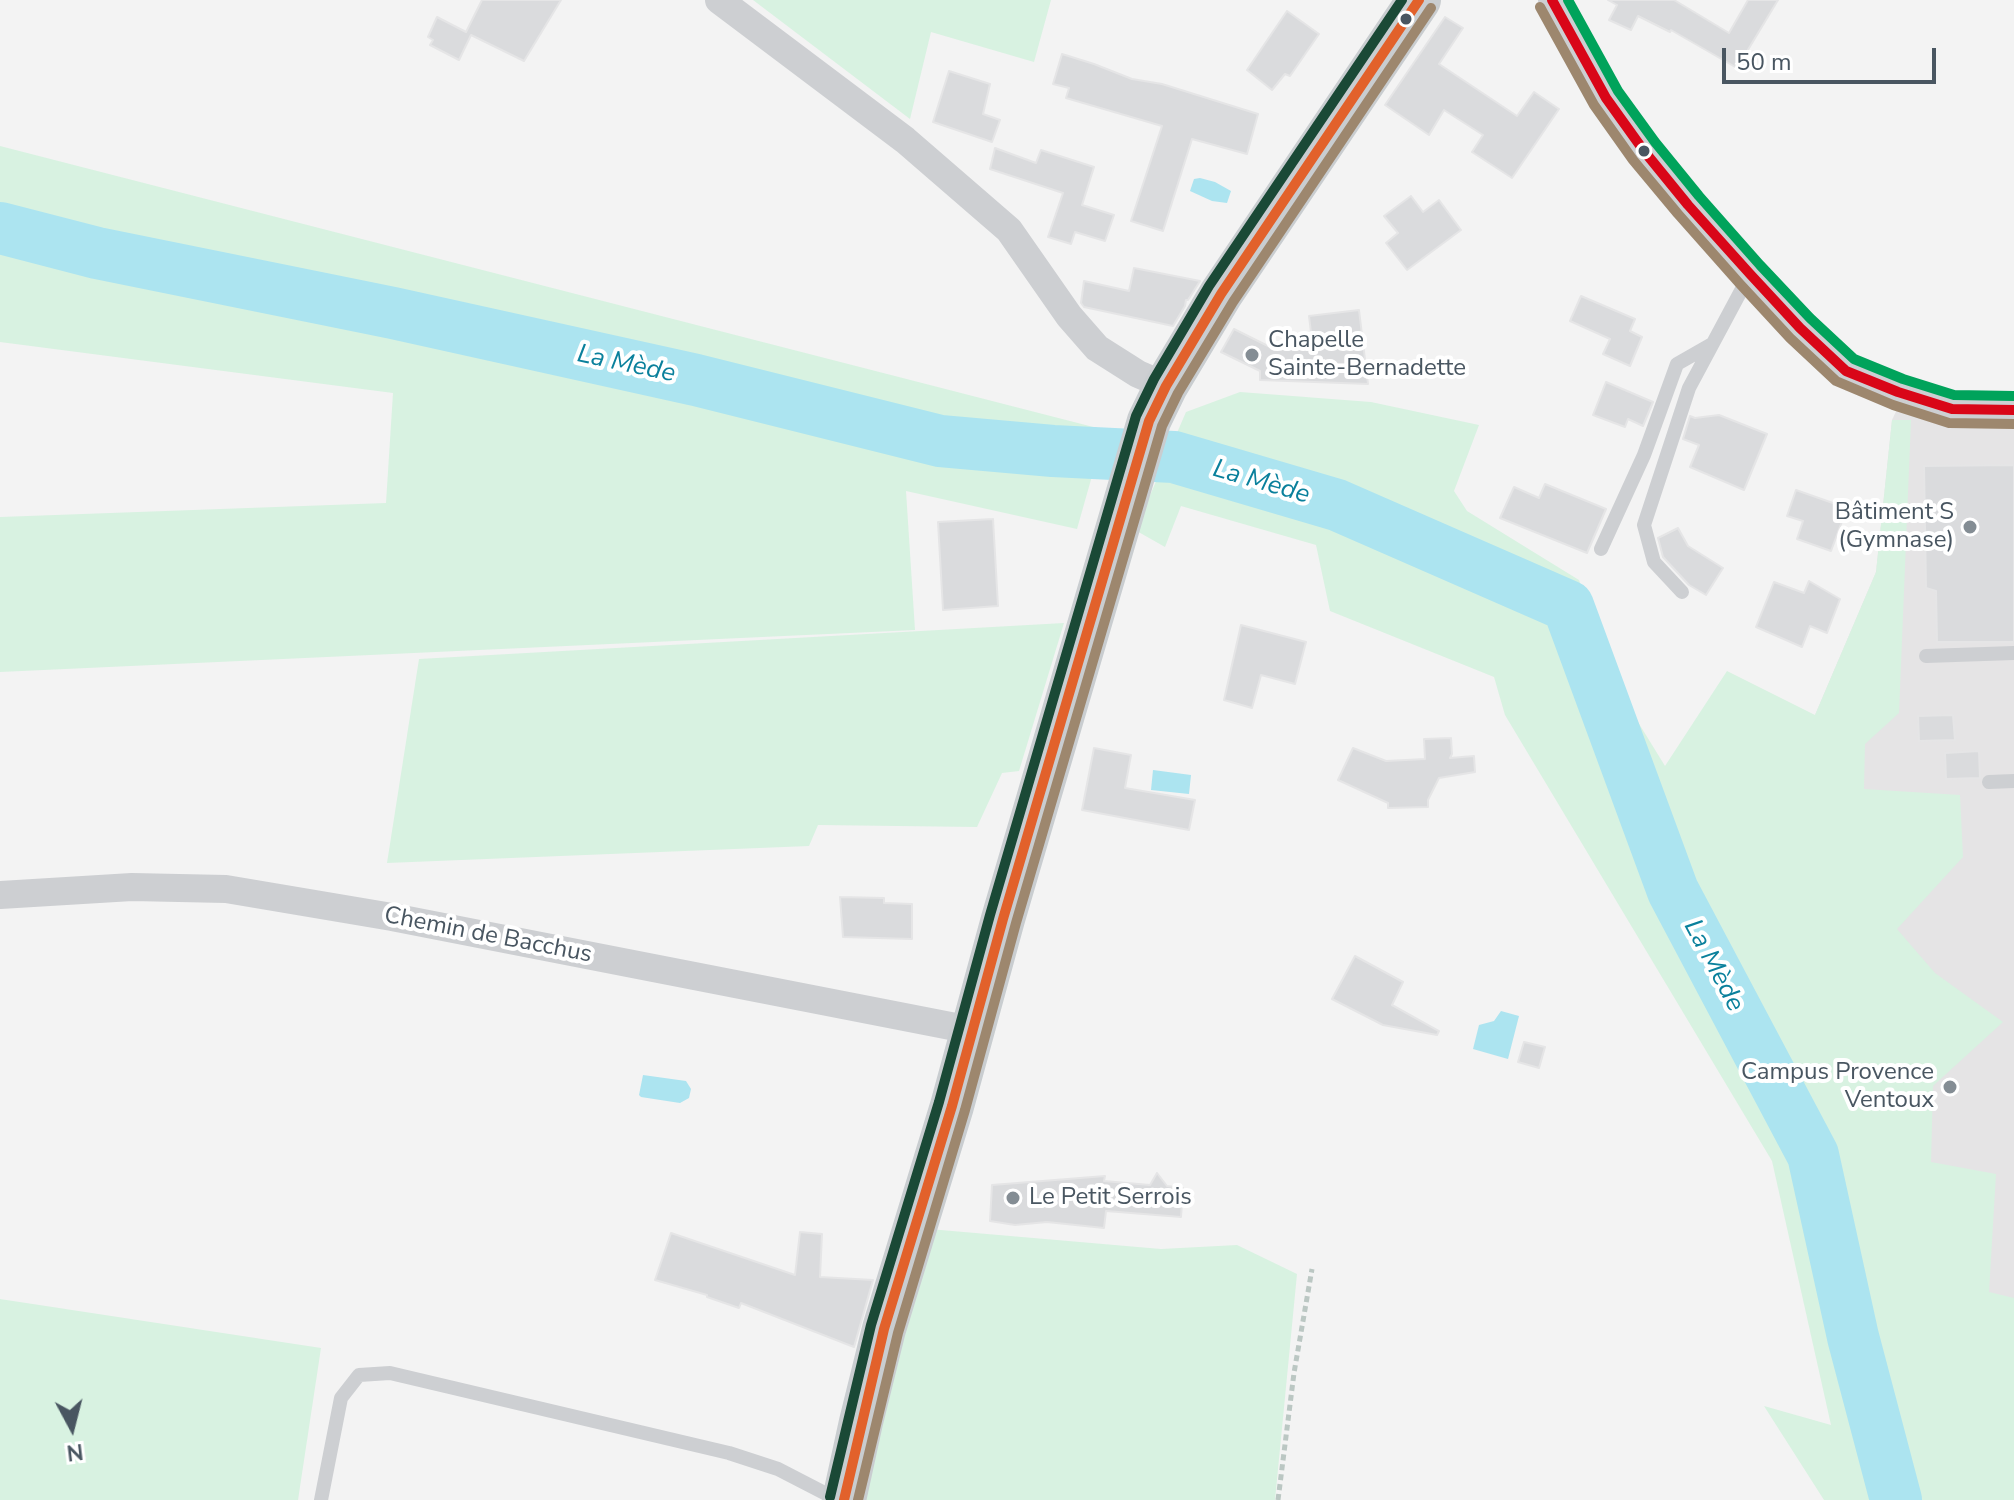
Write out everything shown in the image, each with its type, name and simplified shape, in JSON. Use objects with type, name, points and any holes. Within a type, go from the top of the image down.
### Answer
[{"type":"main road","points":[[841,1500],[884,1329],[952,1106],[971,1030],[1133,474],[1157,404],[1221,294],[1419,0]]},
{"type":"street","points":[[719,0],[905,140],[1009,230],[1069,316],[1097,348],[1138,374],[1157,404]]},
{"type":"street","points":[[1552,0],[1606,98],[1644,151],[1750,274],[1800,328],[1846,371],[1952,409],[2014,410]]},
{"type":"street","name":"Chemin de Bacchus","points":[[0,895],[132,887],[226,889],[392,917],[971,1030]]},
{"type":"lane","points":[[1682,592],[1654,562],[1644,525],[1689,388],[1750,274]]},
{"type":"lane","points":[[1601,549],[1644,455],[1677,364],[1713,343]]},
{"type":"lane","points":[[1926,656],[2014,653]]},
{"type":"lane","points":[[1989,782],[2014,781]]},
{"type":"lane","points":[[321,1500],[341,1398],[359,1375],[390,1373],[729,1453],[778,1469],[841,1500]]},
{"type":"path","points":[[1278,1500],[1294,1373],[1312,1269]]},
{"type":"shaded area","name":"Campus Provence Ventoux","points":[[1899,405],[2014,423],[2014,1500],[1815,715],[1876,572],[1892,420]]},
{"type":"green space","points":[[753,0],[1051,0],[1034,62],[931,32],[910,119]]},
{"type":"green space","points":[[0,146],[1105,430],[1077,529],[906,491],[915,630],[0,672],[0,517],[386,503],[393,393],[0,342]]},
{"type":"green space","points":[[1240,392],[1371,402],[1479,425],[1454,491],[1467,511],[1579,580],[1617,688],[1665,766],[1727,671],[1815,715],[1876,572],[1892,420],[1911,420],[1899,713],[1865,744],[1864,789],[1960,795],[1963,857],[1897,929],[1935,973],[2003,1022],[1933,1086],[1931,1162],[1996,1174],[1989,1292],[2014,1298],[2014,1500],[1824,1500],[1764,1406],[1831,1425],[1772,1161],[1505,715],[1494,677],[1330,611],[1316,545],[1181,506],[1165,547],[1135,530],[1186,412]]},
{"type":"green space","points":[[1064,623],[1019,771],[1002,773],[977,827],[818,825],[809,846],[387,863],[419,659]]},
{"type":"green space","points":[[929,1229],[1161,1249],[1237,1245],[1297,1274],[1275,1500],[858,1500]]},
{"type":"green space","points":[[0,1299],[321,1348],[298,1500],[0,1500]]},
{"type":"water","points":[[1200,178],[1231,191],[1227,203],[1212,201],[1190,191],[1194,179]]},
{"type":"water","points":[[1153,770],[1191,775],[1189,794],[1151,790]]},
{"type":"water","points":[[1501,1011],[1519,1016],[1508,1059],[1473,1049],[1479,1025],[1494,1021]]},
{"type":"water","points":[[643,1075],[686,1081],[691,1089],[689,1098],[680,1103],[641,1097]]},
{"type":"building","points":[[482,0],[561,0],[524,61],[471,35],[459,60],[430,45],[433,40],[428,37],[437,17],[466,32]]},
{"type":"building","points":[[1608,0],[1674,0],[1729,33],[1748,0],[1778,0],[1737,68],[1671,30],[1638,16],[1631,30],[1609,20],[1617,5]]},
{"type":"building","points":[[1287,11],[1319,34],[1290,76],[1285,74],[1272,90],[1247,70]]},
{"type":"building","points":[[1445,17],[1463,28],[1439,64],[1517,116],[1534,92],[1559,109],[1512,178],[1472,152],[1483,135],[1444,110],[1429,135],[1385,105]]},
{"type":"building","points":[[1062,54],[1132,79],[1162,84],[1258,114],[1247,154],[1192,139],[1163,231],[1131,221],[1162,126],[1066,98],[1069,88],[1053,84]]},
{"type":"building","points":[[949,71],[990,84],[983,114],[1000,120],[992,142],[933,122]]},
{"type":"building","points":[[995,148],[1036,163],[1041,150],[1094,167],[1082,205],[1114,215],[1105,241],[1075,232],[1071,244],[1048,237],[1063,193],[990,169]]},
{"type":"building","points":[[1411,196],[1423,212],[1439,200],[1461,230],[1407,270],[1386,243],[1398,233],[1384,216]]},
{"type":"building","points":[[1134,268],[1200,281],[1173,326],[1084,307],[1081,303],[1084,281],[1129,291]]},
{"type":"building","points":[[1581,296],[1635,319],[1630,331],[1642,337],[1630,366],[1603,354],[1610,339],[1570,321]]},
{"type":"building","points":[[1359,310],[1368,384],[1260,380],[1260,371],[1221,352],[1234,329],[1268,346],[1312,341],[1309,316]]},
{"type":"building","points":[[1606,382],[1653,402],[1643,426],[1628,419],[1625,427],[1593,415]]},
{"type":"building","points":[[1719,415],[1767,434],[1744,490],[1690,467],[1699,445],[1683,439],[1690,416]]},
{"type":"building","name":"Bâtiment S (Gymnase)","points":[[2014,465],[2014,642],[1937,642],[1936,591],[1926,588],[1924,466]]},
{"type":"building","points":[[1545,484],[1606,509],[1587,553],[1500,518],[1514,487],[1539,498]]},
{"type":"building","points":[[1796,490],[1847,508],[1831,551],[1797,539],[1803,521],[1787,516]]},
{"type":"building","points":[[993,519],[998,606],[943,610],[938,522]]},
{"type":"building","points":[[1678,528],[1688,546],[1723,568],[1706,595],[1689,585],[1663,557],[1658,538]]},
{"type":"building","points":[[1809,581],[1840,599],[1827,633],[1810,626],[1802,647],[1756,627],[1774,582],[1804,593]]},
{"type":"building","points":[[1241,625],[1306,642],[1295,684],[1261,675],[1252,708],[1224,700]]},
{"type":"building","points":[[1953,715],[1955,740],[1919,741],[1918,716]]},
{"type":"building","points":[[1451,738],[1450,758],[1474,756],[1475,772],[1439,778],[1428,800],[1428,807],[1388,808],[1388,803],[1338,780],[1353,748],[1386,761],[1425,759],[1424,739]]},
{"type":"building","points":[[1094,748],[1131,755],[1125,788],[1195,800],[1189,830],[1082,810]]},
{"type":"building","points":[[1979,751],[1980,778],[1946,779],[1945,753]]},
{"type":"building","points":[[840,897],[884,898],[884,903],[912,904],[912,939],[843,937]]},
{"type":"building","points":[[1355,956],[1403,982],[1392,1005],[1439,1031],[1437,1035],[1383,1025],[1332,999]]},
{"type":"building","points":[[1524,1042],[1545,1047],[1539,1068],[1518,1062]]},
{"type":"building","points":[[1157,1173],[1167,1186],[1183,1188],[1181,1217],[1106,1211],[1104,1228],[1047,1222],[1015,1225],[990,1221],[992,1185],[1105,1176],[1104,1181],[1150,1185]]},
{"type":"building","points":[[800,1232],[822,1234],[820,1277],[873,1280],[854,1347],[741,1303],[739,1308],[655,1280],[671,1233],[795,1275]]},
{"type":"waterway","name":"La Mède","points":[[0,228],[97,253],[393,313],[696,380],[940,441],[1174,457],[1337,505],[1568,606],[1673,891],[1813,1155],[1853,1337],[1896,1500]]},
{"type":"transit line","points":[[830,1497],[871,1325],[939,1102],[990,915],[1136,416],[1154,379],[1209,286],[1402,0]]},
{"type":"transit line","points":[[844,1500],[884,1329],[952,1106],[1003,919],[1149,421],[1166,386],[1221,294],[1419,0]]},
{"type":"transit line","points":[[1552,0],[1606,98],[1644,151],[1750,274],[1800,328],[1846,371],[1952,409],[2014,410]]},
{"type":"transit line","points":[[1568,0],[1618,91],[1655,142],[1760,265],[1854,359],[1954,395],[2014,396]]},
{"type":"transit line","points":[[1540,7],[1594,105],[1633,160],[1740,284],[1790,338],[1836,381],[1893,405],[1949,423],[2014,424]]},
{"type":"transit line","points":[[858,1500],[898,1333],[1162,426],[1178,393],[1233,302],[1431,8]]},
{"type":"place","name":"Chapelle Sainte-Bernadette","points":[[1252,355]]},
{"type":"place","name":"Bâtiment S (Gymnase)","points":[[1970,527]]},
{"type":"place","name":"Campus Provence Ventoux","points":[[1950,1087]]},
{"type":"place","name":"Le Petit Serrois","points":[[1013,1198]]}]
